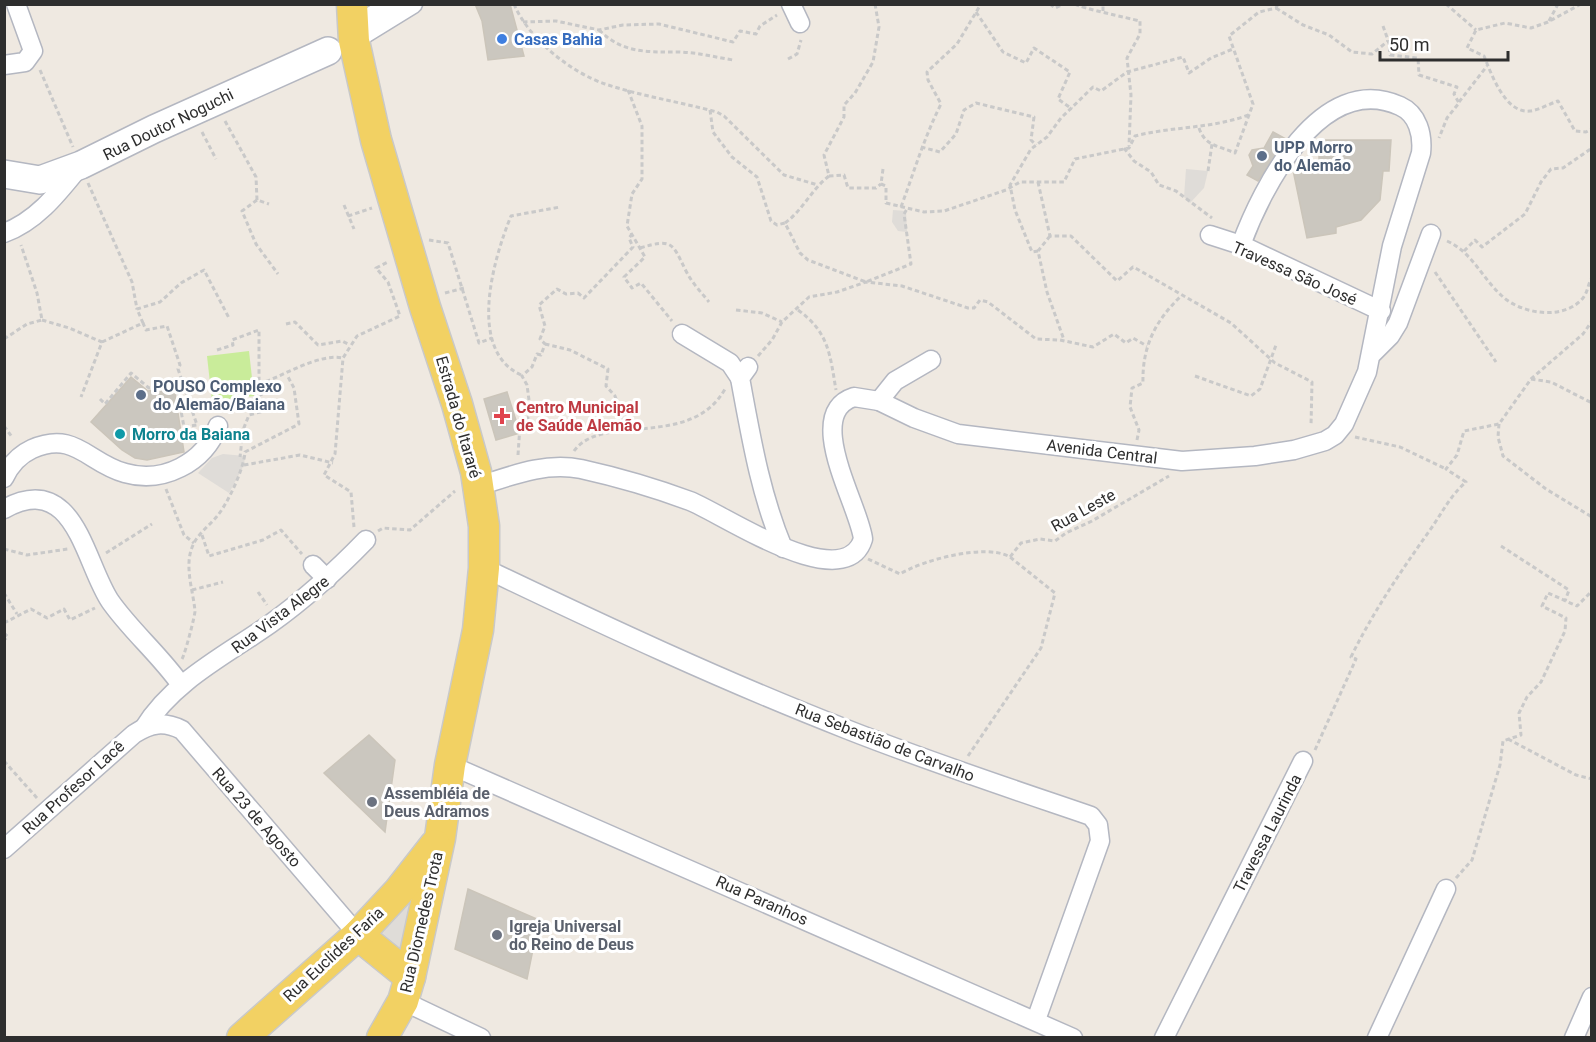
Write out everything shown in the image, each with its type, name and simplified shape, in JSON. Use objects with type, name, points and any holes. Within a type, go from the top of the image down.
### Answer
[{"type":"main road","name":"Estrada do Itararé","points":[[347,31],[376,140],[478,479],[484,526],[484,568],[478,630],[450,765],[440,838]]},
{"type":"main road","name":"Rua Euclides Faria","points":[[242,1038],[358,935],[399,891],[440,838]]},
{"type":"main road","name":"Rua Diomedes Trota","points":[[382,1038],[406,989],[440,838]]},
{"type":"main road","points":[[358,935],[406,989]]},
{"type":"street","points":[[4,65],[25,62],[33,51],[16,4]]},
{"type":"street","points":[[347,31],[390,4]]},
{"type":"street","points":[[347,31],[413,4]]},
{"type":"street","points":[[791,5],[800,23]]},
{"type":"street","name":"Rua Doutor Noguchi","points":[[4,174],[39,180],[81,165],[217,100],[347,31]]},
{"type":"street","points":[[1236,244],[1266,189],[1315,121],[1334,109],[1375,100],[1389,101],[1408,109],[1419,127],[1421,153],[1396,229],[1373,353],[1358,397],[1335,435]]},
{"type":"street","points":[[10,231],[38,213],[81,165]]},
{"type":"street","points":[[4,185],[39,180]]},
{"type":"street","points":[[1373,353],[1390,336],[1398,323],[1422,253],[1431,234]]},
{"type":"street","name":"Travessa São José","points":[[1210,236],[1236,244],[1381,311]]},
{"type":"street","points":[[682,334],[724,358],[741,371],[759,482],[783,548]]},
{"type":"street","points":[[879,401],[895,381],[930,360]]},
{"type":"street","name":"Avenida Central","points":[[841,406],[854,398],[879,401],[914,418],[958,434],[1182,461],[1255,456],[1310,446],[1335,435]]},
{"type":"street","points":[[478,479],[549,467],[591,472],[693,502],[754,537],[783,548],[829,559],[841,559],[856,553],[864,539],[840,470],[834,441],[834,420],[841,406]]},
{"type":"street","points":[[4,478],[19,456],[44,444],[62,442],[75,446],[113,469],[126,474],[159,473],[184,467],[210,443],[218,426]]},
{"type":"street","points":[[4,509],[22,501],[36,500],[53,504],[72,520],[111,602],[177,679]]},
{"type":"street","name":"Rua Vista Alegre","points":[[144,728],[177,679],[327,579],[366,540]]},
{"type":"street","points":[[314,565],[327,579]]},
{"type":"street","name":"Rua Sebastião de Carvalho","points":[[484,568],[603,625],[795,708],[960,771],[1091,816],[1098,825],[1100,841],[1036,1020]]},
{"type":"street","name":"Rua 23 de Agosto","points":[[144,728],[159,723],[182,730],[358,935]]},
{"type":"street","name":"Rua Profesor Lacê","points":[[4,849],[122,743],[144,728]]},
{"type":"street","name":"Travessa Laurinda","points":[[1164,1038],[1303,761]]},
{"type":"street","name":"Rua Paranhos","points":[[450,765],[1073,1038]]},
{"type":"street","points":[[1377,1038],[1446,889]]},
{"type":"street","points":[[406,989],[481,1038]]},
{"type":"street","points":[[1574,1038],[1592,997]]},
{"type":"path","points":[[514,4],[532,36],[563,61],[603,84],[710,110],[724,116],[784,175],[818,184]]},
{"type":"path","points":[[829,176],[830,170],[824,155],[844,117],[844,105],[864,79],[876,53],[879,27],[875,4]]},
{"type":"path","points":[[901,207],[914,174],[921,147],[941,104],[928,80],[927,72],[957,44],[981,4]]},
{"type":"path","points":[[1050,4],[1055,8],[1064,4]]},
{"type":"path","points":[[1075,4],[1080,8],[1103,10],[1140,21],[1140,34],[1127,58],[1131,95],[1126,148],[1134,162],[1151,172],[1159,185],[1176,191],[1213,219],[1236,244]]},
{"type":"path","points":[[1103,4],[1103,10]]},
{"type":"path","points":[[1446,4],[1476,30]]},
{"type":"path","points":[[1548,22],[1558,4]]},
{"type":"path","points":[[1581,4],[1548,22],[1531,28],[1505,23],[1476,30],[1467,48],[1479,52],[1502,94],[1520,108],[1529,111],[1558,101],[1575,131],[1586,132],[1592,129]]},
{"type":"path","points":[[523,22],[556,21],[599,30],[623,25],[659,24],[733,42],[740,31],[756,34],[760,26],[791,5]]},
{"type":"path","points":[[1198,128],[1203,139],[1235,153],[1251,114],[1251,92],[1229,36],[1259,12],[1277,6],[1303,25],[1329,35],[1352,52],[1372,54],[1388,41]]},
{"type":"path","points":[[976,12],[1004,52],[1026,63],[1034,48],[1070,72],[1058,99],[1072,109]]},
{"type":"path","points":[[788,58],[797,54],[801,46],[800,23]]},
{"type":"path","points":[[1383,26],[1390,56],[1418,58],[1419,75],[1456,87],[1454,94],[1459,103]]},
{"type":"path","points":[[599,30],[609,41],[638,52],[687,52],[733,60]]},
{"type":"path","points":[[880,184],[886,186],[885,203],[924,212],[944,211],[1006,190],[1036,145],[1047,137],[1061,118],[1093,87],[1101,91],[1127,72],[1183,57],[1189,73],[1211,58],[1233,49]]},
{"type":"path","points":[[33,51],[132,282],[137,309],[146,330],[167,326],[197,425],[184,427],[176,384],[149,388],[131,373],[105,404],[99,399]]},
{"type":"path","points":[[1436,145],[1447,118],[1487,66]]},
{"type":"path","points":[[628,90],[642,126],[642,179],[632,194],[627,211],[627,226],[645,257],[624,277],[632,288],[641,283],[682,334]]},
{"type":"path","points":[[217,100],[228,129],[256,177],[257,200]]},
{"type":"path","points":[[921,147],[940,152],[956,134],[964,110],[976,103],[1034,117],[1031,140],[1036,145]]},
{"type":"path","points":[[710,110],[713,132],[732,157],[757,177],[771,221],[777,225],[796,215],[818,184],[829,176],[844,175],[848,188],[876,188],[880,184],[883,169]]},
{"type":"path","points":[[192,111],[216,159]]},
{"type":"path","points":[[1010,185],[1020,182],[1064,182],[1075,159],[1126,148],[1135,136],[1160,129],[1198,128],[1251,114]]},
{"type":"path","points":[[1208,171],[1212,144]]},
{"type":"path","points":[[1464,251],[1475,240],[1482,247],[1525,214],[1541,182],[1551,169],[1563,168],[1592,147]]},
{"type":"path","points":[[1038,182],[1050,236]]},
{"type":"path","points":[[1010,185],[1015,210],[1032,252],[1038,251],[1050,236]]},
{"type":"path","points":[[257,200],[269,204]]},
{"type":"path","points":[[257,200],[242,211],[256,244],[278,274]]},
{"type":"path","points":[[344,206],[354,229]]},
{"type":"path","points":[[518,473],[520,425],[531,415],[527,385],[522,376],[505,367],[492,338],[488,316],[493,277],[500,243],[510,216],[560,207]]},
{"type":"path","points":[[564,468],[577,447],[592,439],[617,432],[660,428],[685,422],[718,401],[741,371],[772,340],[782,322],[798,310],[808,297],[837,292],[911,264],[904,214],[908,208]]},
{"type":"path","points":[[784,223],[800,253],[808,260],[866,282],[902,286],[968,308],[974,308],[980,300],[988,302],[1036,339],[1064,340],[1092,347],[1114,334],[1126,343],[1133,338],[1147,346]]},
{"type":"path","points":[[10,231],[38,293],[42,320]]},
{"type":"path","points":[[617,432],[622,414],[615,396],[606,386],[608,369],[570,350],[545,344],[540,339],[545,326],[539,305],[557,289],[566,294],[578,293],[584,298],[633,247],[629,238],[632,234]]},
{"type":"path","points":[[1431,234],[1464,251],[1503,297],[1531,311],[1560,311],[1568,308],[1582,300],[1592,278]]},
{"type":"path","points":[[1050,236],[1071,236],[1117,281],[1133,267],[1231,323],[1271,360],[1312,382],[1310,446]]},
{"type":"path","points":[[640,248],[660,242],[672,244],[680,254],[693,283],[710,302]]},
{"type":"path","points":[[448,243],[479,343],[492,338]]},
{"type":"path","points":[[1038,251],[1047,292],[1064,340]]},
{"type":"path","points":[[1422,253],[1496,362]]},
{"type":"path","points":[[137,309],[160,302],[181,283],[204,270],[229,318]]},
{"type":"path","points":[[381,274],[388,282],[400,316],[374,326],[357,336],[343,358],[333,463],[324,475],[351,492],[355,513],[354,530],[366,540],[383,528],[410,530],[478,479]]},
{"type":"path","points":[[1135,456],[1139,430],[1130,407],[1132,388],[1143,383],[1147,346],[1164,313],[1181,296]]},
{"type":"path","points":[[736,310],[762,313],[782,322]]},
{"type":"path","points":[[798,310],[811,319],[823,337],[831,357],[841,406]]},
{"type":"path","points":[[5,338],[27,324],[42,320],[102,342]]},
{"type":"path","points":[[1592,321],[1583,334],[1531,379],[1499,424],[1498,437],[1503,456],[1546,489],[1592,517]]},
{"type":"path","points":[[286,324],[295,322],[318,345],[342,342],[350,345]]},
{"type":"path","points":[[81,397],[102,342],[143,323]]},
{"type":"path","points":[[217,350],[233,345],[232,340],[259,330],[259,384],[264,411],[249,415],[240,457]]},
{"type":"path","points":[[522,376],[532,367],[537,354],[541,355],[545,344]]},
{"type":"path","points":[[1195,376],[1251,396],[1260,390],[1276,345]]},
{"type":"path","points":[[259,384],[287,375],[320,360],[333,356],[343,358]]},
{"type":"path","points":[[177,679],[189,644],[189,627],[195,614],[188,575],[194,543],[220,512],[244,465],[245,452],[299,424],[294,388],[287,375]]},
{"type":"path","points":[[1531,379],[1551,382],[1592,403]]},
{"type":"path","points":[[191,407],[256,399],[260,395]]},
{"type":"path","points":[[1335,435],[1371,439],[1400,447],[1446,469],[1457,455],[1464,431],[1499,424]]},
{"type":"path","points":[[4,426],[12,437]]},
{"type":"path","points":[[244,465],[300,455],[333,463]]},
{"type":"path","name":"Rua Leste","points":[[1010,557],[1021,543],[1040,539],[1055,541],[1165,480],[1182,461]]},
{"type":"path","name":"Travessa Laurinda","points":[[1303,761],[1309,762],[1356,659],[1351,657],[1380,604],[1451,495],[1466,482],[1446,469]]},
{"type":"path","points":[[159,473],[184,536],[194,543]]},
{"type":"path","points":[[93,563],[152,524]]},
{"type":"path","points":[[202,535],[209,556],[263,540],[281,530],[314,565]]},
{"type":"path","points":[[4,549],[27,555],[84,545]]},
{"type":"path","points":[[1501,546],[1569,590],[1565,601]]},
{"type":"path","points":[[856,553],[900,574],[915,565],[966,554],[1001,552],[1055,593],[1041,648],[960,771]]},
{"type":"path","points":[[192,590],[223,582]]},
{"type":"path","points":[[1446,889],[1472,860],[1500,765],[1503,741],[1521,735],[1519,713],[1527,697],[1541,682],[1565,631],[1566,618],[1542,606],[1548,593],[1577,606],[1592,591]]},
{"type":"path","points":[[4,593],[17,614]]},
{"type":"path","points":[[4,623],[17,614],[31,609],[47,618],[64,609],[70,620],[111,602]]},
{"type":"path","points":[[4,633],[8,637],[4,640]]},
{"type":"path","points":[[1508,739],[1576,775],[1592,779]]},
{"type":"path","points":[[4,761],[48,811]]},
{"type":"green space","points":[[249,351],[254,396],[212,401],[207,356]]},
{"type":"shaded area","points":[[1186,169],[1208,171],[1204,188],[1190,203],[1184,197]]},
{"type":"shaded area","points":[[893,210],[906,211],[907,232],[898,231],[892,222]]},
{"type":"shaded area","points":[[223,454],[245,456],[244,465],[229,493],[198,473],[212,458]]},
{"type":"shaded area","points":[[424,874],[404,957],[385,942],[377,930]]},
{"type":"building","name":"Casas Bahia","points":[[475,4],[510,4],[524,56],[488,60],[482,21]]},
{"type":"building","name":"UPP Morro do Alemão","points":[[1273,132],[1286,139],[1258,181],[1247,175],[1253,166],[1249,155],[1252,150],[1264,148]]},
{"type":"building","points":[[1319,140],[1391,140],[1389,171],[1383,171],[1380,200],[1361,220],[1336,227],[1336,233],[1307,238],[1293,170],[1319,166]]},
{"type":"building","points":[[131,377],[148,391],[174,387],[184,452],[147,460],[135,458],[122,450],[91,422]]},
{"type":"building","name":"Centro Municipal de Saúde Alemão","points":[[507,392],[520,433],[496,440],[484,399]]},
{"type":"building","name":"Assembléia de Deus Adramos","points":[[369,735],[395,760],[385,832],[324,773]]},
{"type":"building","name":"Igreja Universal do Reino de Deus","points":[[468,889],[539,920],[527,979],[455,949]]},
{"type":"place","name":"Casas Bahia","points":[[502,39]]},
{"type":"place","name":"UPP Morro do Alemão","points":[[1262,156]]},
{"type":"place","name":"POUSO Complexo do Alemão/Baiana","points":[[141,395]]},
{"type":"place","name":"Centro Municipal de Saúde Alemão","points":[[502,416]]},
{"type":"place","name":"Morro da Baiana","points":[[120,434]]},
{"type":"place","name":"Assembléia de Deus Adramos","points":[[372,802]]},
{"type":"place","name":"Igreja Universal do Reino de Deus","points":[[497,935]]}]
